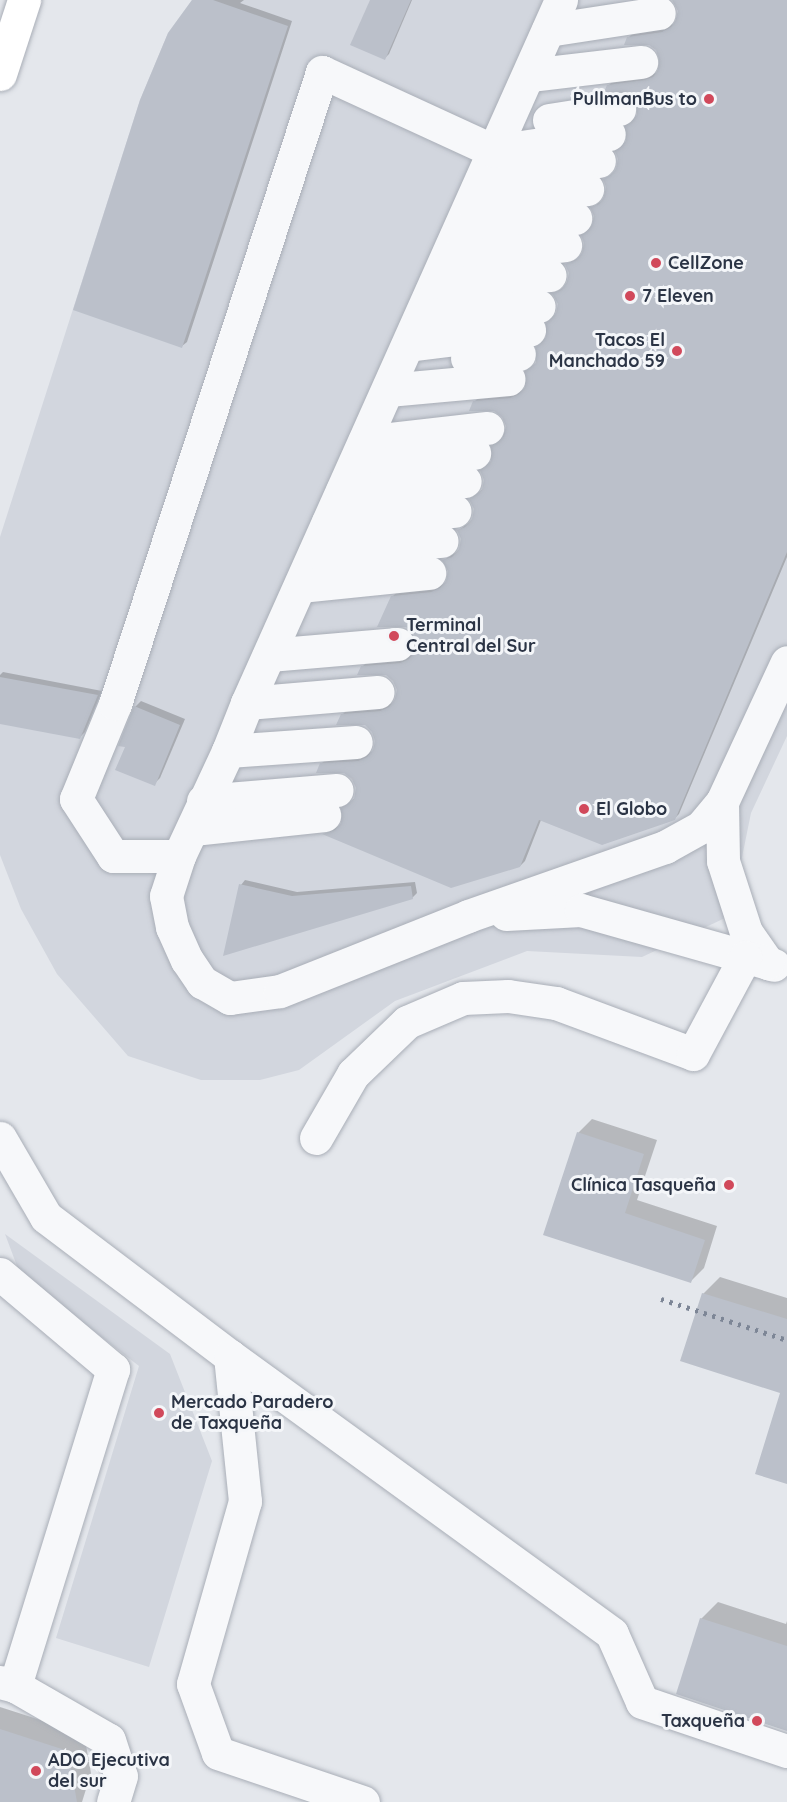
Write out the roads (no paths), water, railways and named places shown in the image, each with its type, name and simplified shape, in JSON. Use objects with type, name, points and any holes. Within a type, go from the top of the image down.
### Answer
[{"type":"main road","points":[[0,74],[24,0]]},
{"type":"lane","points":[[376,693],[242,717],[113,856],[76,799],[115,704],[322,72],[509,121],[613,125]]},
{"type":"lane","points":[[509,121],[613,125]]},
{"type":"lane","points":[[509,121],[613,125]]},
{"type":"lane","points":[[509,121],[613,125]]},
{"type":"lane","points":[[509,121],[613,125]]},
{"type":"lane","points":[[509,121],[550,275]]},
{"type":"lane","points":[[509,121],[328,522],[166,896],[172,927],[187,960],[202,982],[230,998],[280,991],[468,916],[665,847],[701,827],[722,802],[787,662]]},
{"type":"lane","points":[[422,316],[497,405]]},
{"type":"lane","points":[[393,377],[497,405]]},
{"type":"lane","points":[[393,377],[497,405]]},
{"type":"lane","points":[[353,467],[497,405]]},
{"type":"lane","points":[[353,467],[497,405]]},
{"type":"lane","points":[[328,522],[497,405]]},
{"type":"lane","points":[[315,552],[442,541]]},
{"type":"lane","points":[[242,717],[376,693]]},
{"type":"lane","points":[[242,717],[376,693]]},
{"type":"lane","points":[[242,717],[376,693]]},
{"type":"lane","points":[[242,717],[376,693]]},
{"type":"lane","points":[[242,717],[376,693]]},
{"type":"lane","points":[[722,802],[723,861],[746,932],[767,963]]},
{"type":"lane","points":[[468,916],[581,910],[767,963]]},
{"type":"lane","points":[[316,1138],[353,1074],[407,1022],[463,998],[508,996],[556,1003],[693,1054],[767,963]]},
{"type":"lane","points":[[0,1138],[46,1217],[230,1356],[612,1634],[642,1702],[787,1751]]},
{"type":"lane","points":[[0,1274],[113,1369],[7,1684],[109,1740],[121,1776],[113,1802]]},
{"type":"lane","points":[[230,1356],[246,1502],[193,1684],[218,1753],[363,1802]]},
{"type":"railway","points":[[661,1299],[787,1340]]},
{"type":"place","name":"PullmanBus to","points":[[709,99]]},
{"type":"place","name":"CellZone","points":[[656,263]]},
{"type":"place","name":"7 Eleven","points":[[630,296]]},
{"type":"place","name":"Tacos El Manchado 59","points":[[677,351]]},
{"type":"place","name":"Terminal Central del Sur","points":[[394,636]]},
{"type":"place","name":"El Globo","points":[[584,809]]},
{"type":"place","name":"Clínica Tasqueña","points":[[729,1185]]},
{"type":"place","name":"Mercado Paradero de Taxqueña","points":[[159,1413]]},
{"type":"place","name":"Taxqueña","points":[[757,1721]]},
{"type":"place","name":"ADO Ejecutiva del sur","points":[[36,1771]]}]
